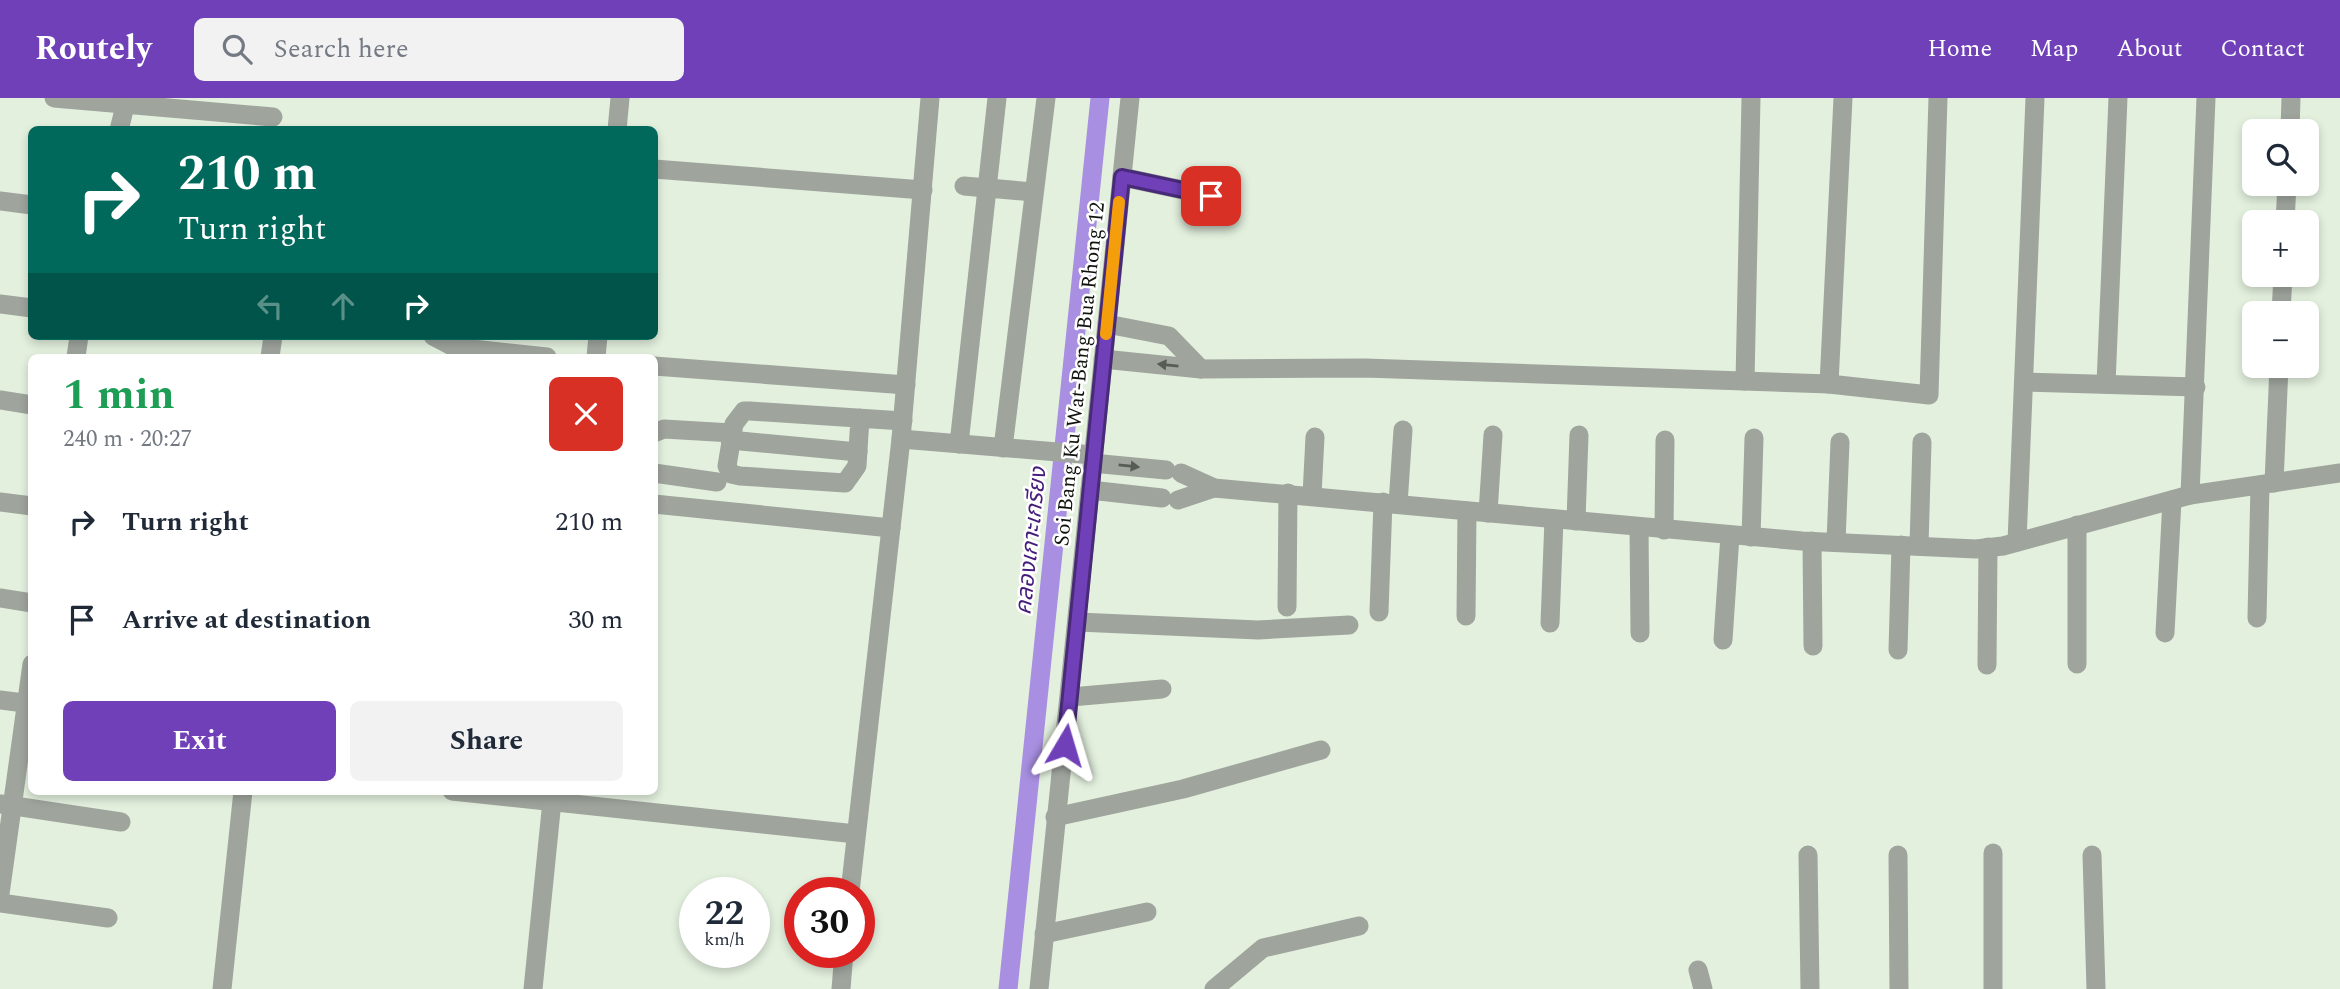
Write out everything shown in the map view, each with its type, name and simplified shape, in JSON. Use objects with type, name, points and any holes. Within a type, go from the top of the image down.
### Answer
[{"type":"street","points":[[54,98],[126,100],[272,117]]},
{"type":"street","points":[[617,126],[620,98]]},
{"type":"street","points":[[852,877],[902,430],[930,98]]},
{"type":"street","points":[[959,444],[996,98]]},
{"type":"street","points":[[1003,448],[1046,98]]},
{"type":"street","name":"Soi Bang Ku Wat-Bang Bua Rhong 12","points":[[1039,989],[1055,817],[1071,697],[1130,98]]},
{"type":"street","points":[[1745,381],[1751,98]]},
{"type":"street","points":[[1829,384],[1843,98]]},
{"type":"street","points":[[1103,359],[1201,369],[1365,368],[1829,384],[1928,395],[1938,98]]},
{"type":"street","points":[[2017,542],[2035,98]]},
{"type":"street","points":[[2106,384],[2118,98]]},
{"type":"street","points":[[2165,633],[2196,387],[2206,98]]},
{"type":"street","points":[[2290,119],[2291,98]]},
{"type":"street","points":[[120,126],[126,100]]},
{"type":"street","points":[[658,169],[923,190]]},
{"type":"street","points":[[1122,177],[1211,196]]},
{"type":"street","points":[[964,186],[1034,192]]},
{"type":"street","points":[[0,201],[28,204]]},
{"type":"street","points":[[0,304],[28,307]]},
{"type":"street","points":[[1107,324],[1169,336],[1201,369]]},
{"type":"street","points":[[441,340],[454,347],[519,354]]},
{"type":"street","points":[[658,366],[906,385]]},
{"type":"street","points":[[2257,618],[2278,378]]},
{"type":"street","points":[[2025,382],[2196,387]]},
{"type":"street","points":[[0,400],[28,404]]},
{"type":"street","points":[[860,418],[858,452],[853,475],[840,485],[740,476],[731,474],[727,466],[731,436],[744,411],[860,418],[959,444],[1070,454],[1173,472],[1214,488],[1751,537],[1910,546],[1987,547],[2017,542],[2181,498],[2340,473]]},
{"type":"street","points":[[658,431],[664,429],[858,452]]},
{"type":"street","points":[[1379,612],[1391,503],[1403,430]]},
{"type":"street","points":[[1488,513],[1493,435]]},
{"type":"street","points":[[1576,521],[1579,435]]},
{"type":"street","points":[[1312,495],[1315,437]]},
{"type":"street","points":[[1751,537],[1754,438]]},
{"type":"street","points":[[1664,530],[1665,440]]},
{"type":"street","points":[[1836,542],[1840,442]]},
{"type":"street","points":[[1898,650],[1922,442]]},
{"type":"street","points":[[658,474],[717,482]]},
{"type":"street","points":[[1090,491],[1170,499],[1214,488]]},
{"type":"street","points":[[1287,607],[1288,493]]},
{"type":"street","points":[[0,502],[28,506]]},
{"type":"street","points":[[658,504],[891,528]]},
{"type":"street","points":[[1466,616],[1467,511]]},
{"type":"street","points":[[1550,623],[1554,519]]},
{"type":"street","points":[[2077,525],[2077,664]]},
{"type":"street","points":[[1639,527],[1640,633]]},
{"type":"street","points":[[1723,640],[1730,535]]},
{"type":"street","points":[[1812,541],[1814,646]]},
{"type":"street","points":[[1987,547],[1987,665]]},
{"type":"street","points":[[0,598],[28,602]]},
{"type":"street","points":[[1078,622],[1258,630],[1349,625]]},
{"type":"street","points":[[1071,697],[1162,690]]},
{"type":"street","points":[[0,700],[28,704],[6,805],[0,894]]},
{"type":"street","points":[[1055,817],[1182,789],[1321,750]]},
{"type":"street","points":[[222,989],[243,795]]},
{"type":"street","points":[[533,989],[553,795],[856,834]]},
{"type":"street","points":[[6,805],[121,822]]},
{"type":"street","points":[[1993,853],[1993,989]]},
{"type":"street","points":[[1808,855],[1810,989]]},
{"type":"street","points":[[1898,855],[1899,989]]},
{"type":"street","points":[[2092,855],[2096,989]]},
{"type":"street","points":[[0,903],[108,918]]},
{"type":"street","points":[[1044,934],[1147,912]]},
{"type":"street","points":[[1214,989],[1263,948],[1359,926]]},
{"type":"street","points":[[841,989],[843,968]]},
{"type":"waterway","name":"คลองเกาะเกรียง","points":[[1008,989],[1100,98]]},
{"type":"slow traffic","points":[[1106,334],[1119,202]]},
{"type":"route","points":[[1065,745],[1122,177],[1211,196]]}]
